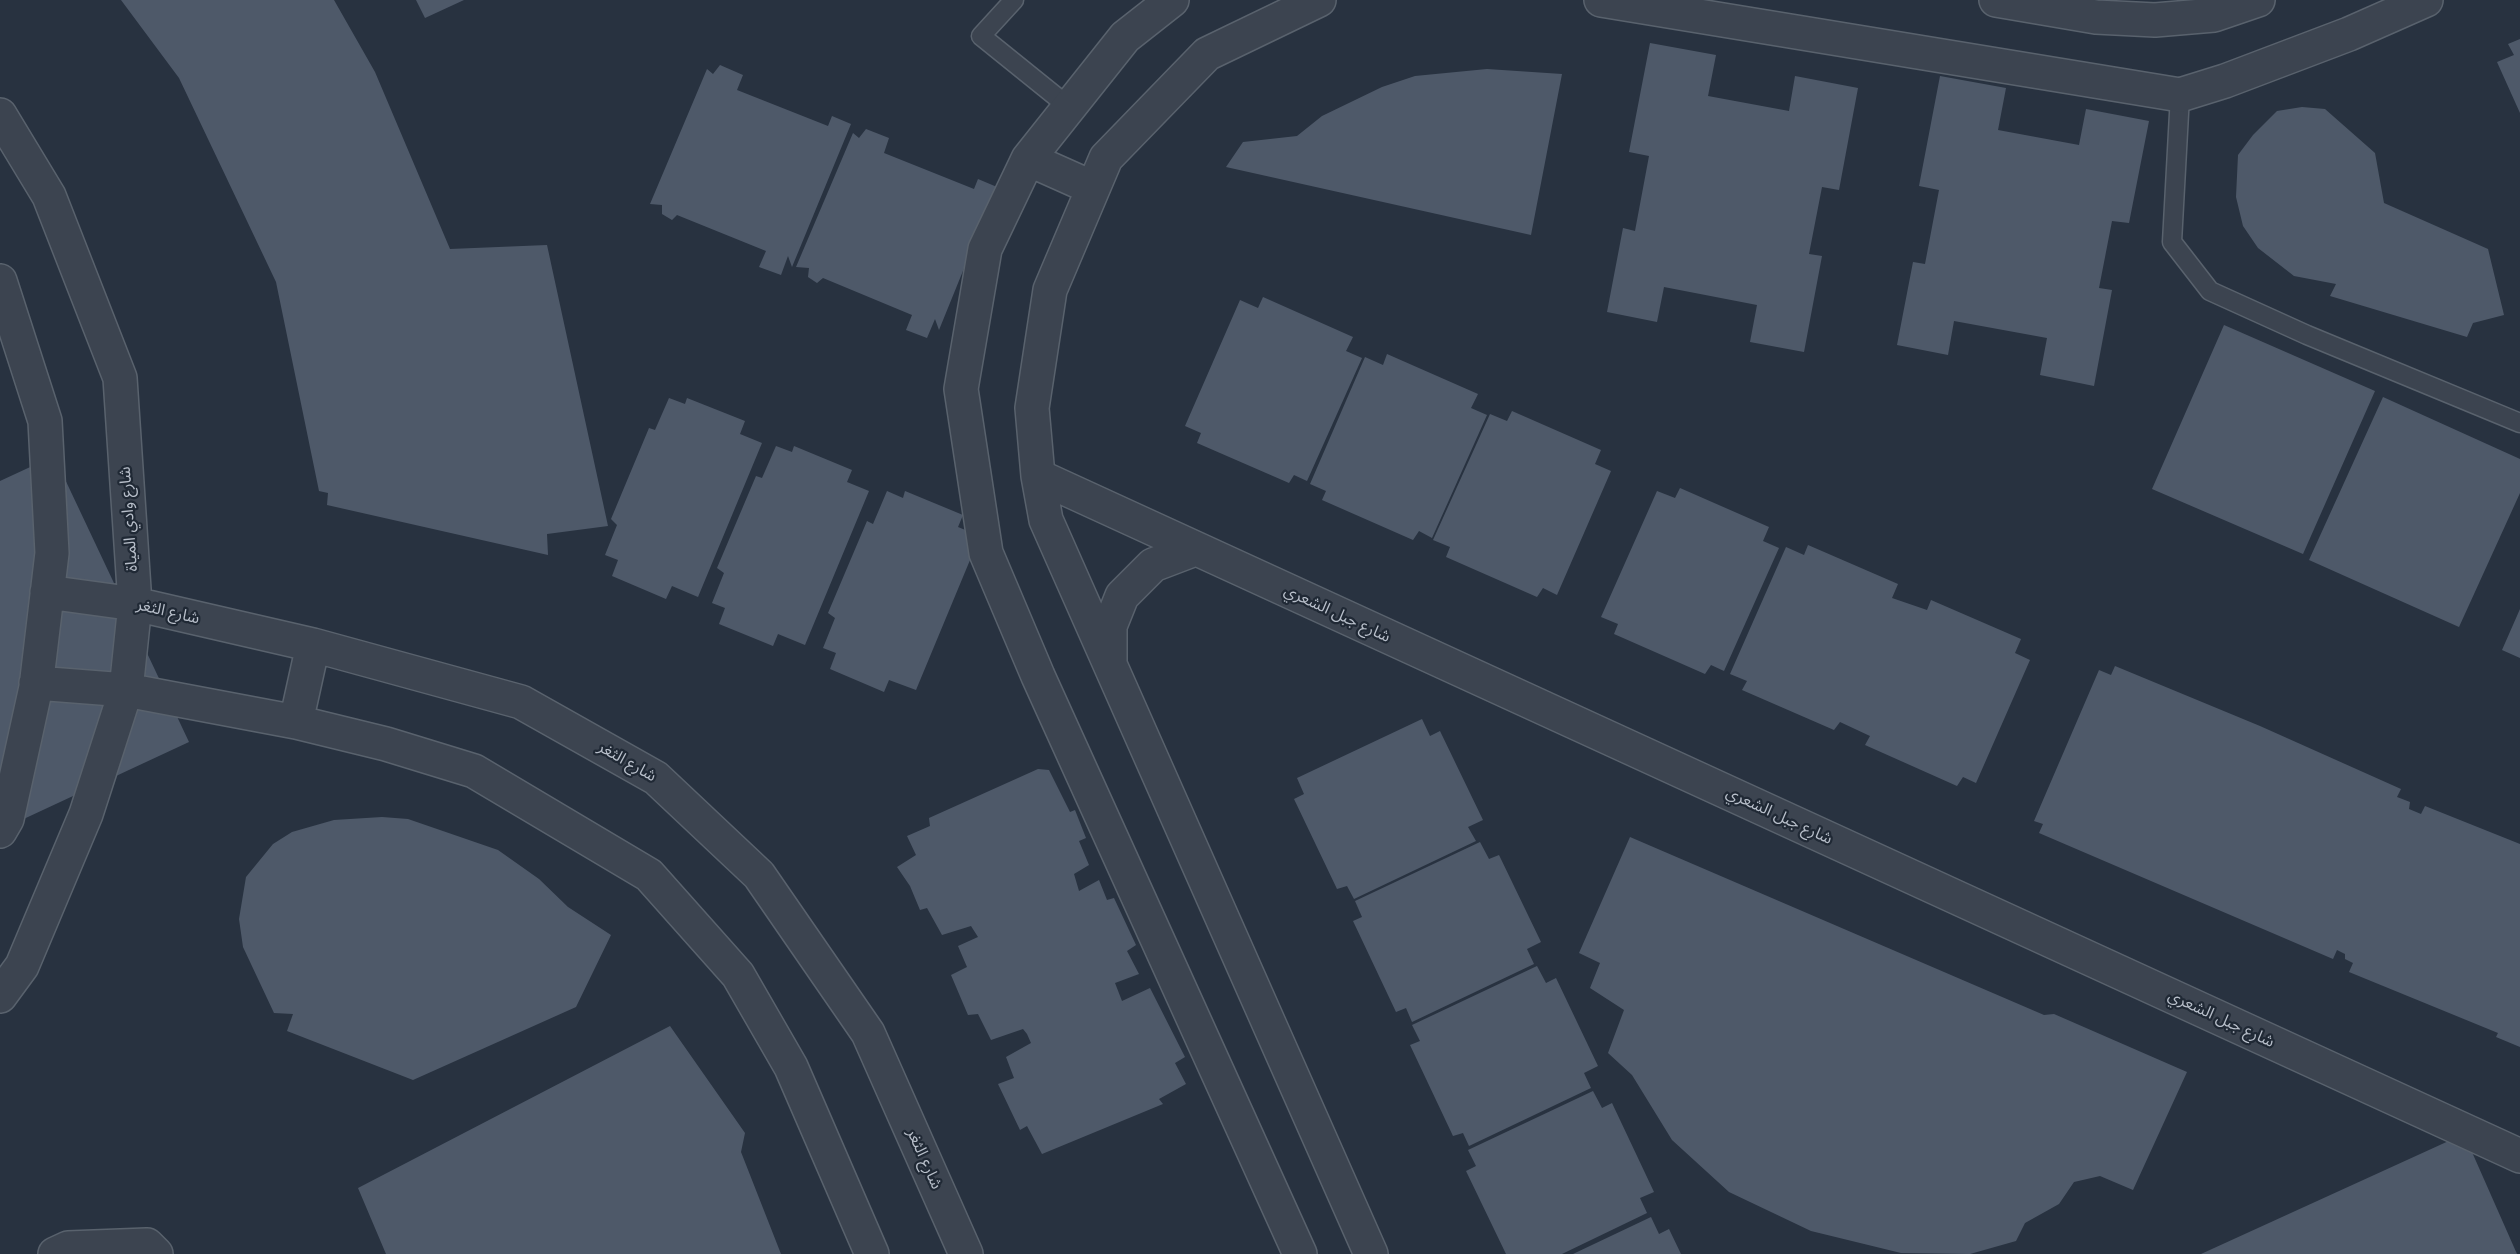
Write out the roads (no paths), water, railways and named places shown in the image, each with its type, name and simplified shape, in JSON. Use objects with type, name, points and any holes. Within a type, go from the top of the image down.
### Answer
[{"type":"street","points":[[1172,0],[1125,37],[1028,159],[985,249],[961,389],[986,553],[1038,676],[1300,1254]]},
{"type":"street","points":[[1319,0],[1207,54],[1106,158],[1050,290],[1032,408],[1038,476],[1046,520],[1371,1254]]},
{"type":"street","points":[[1601,0],[2180,95],[2225,81],[2349,34],[2426,0]]},
{"type":"street","points":[[1996,0],[2096,17],[2155,20],[2214,15],[2258,0]]},
{"type":"street","name":"شارع وادي المياة","points":[[0,116],[49,196],[120,378],[135,604],[126,690],[86,814],[22,966],[0,996]]},
{"type":"street","points":[[1028,159],[1093,188]]},
{"type":"street","points":[[0,281],[45,421],[52,553],[36,683],[7,819],[0,831]]},
{"type":"street","name":"شارع جبل الشعري","points":[[1038,476],[2520,1156]]},
{"type":"street","points":[[1110,667],[1110,626],[1122,596],[1153,565],[1195,549]]},
{"type":"street","name":"شارع الثغر","points":[[47,592],[135,604],[313,645],[521,702],[656,777],[759,875],[868,1033],[966,1254]]},
{"type":"street","points":[[296,722],[313,645]]},
{"type":"street","points":[[36,683],[126,690],[296,722],[386,744],[474,771],[649,875],[738,975],[791,1067],[872,1254]]},
{"type":"street","points":[[56,1254],[68,1248],[147,1245],[156,1254]]},
{"type":"lane","points":[[1014,0],[981,36],[1069,107]]},
{"type":"lane","points":[[2180,95],[2172,242],[2210,291],[2307,335],[2520,423]]}]
